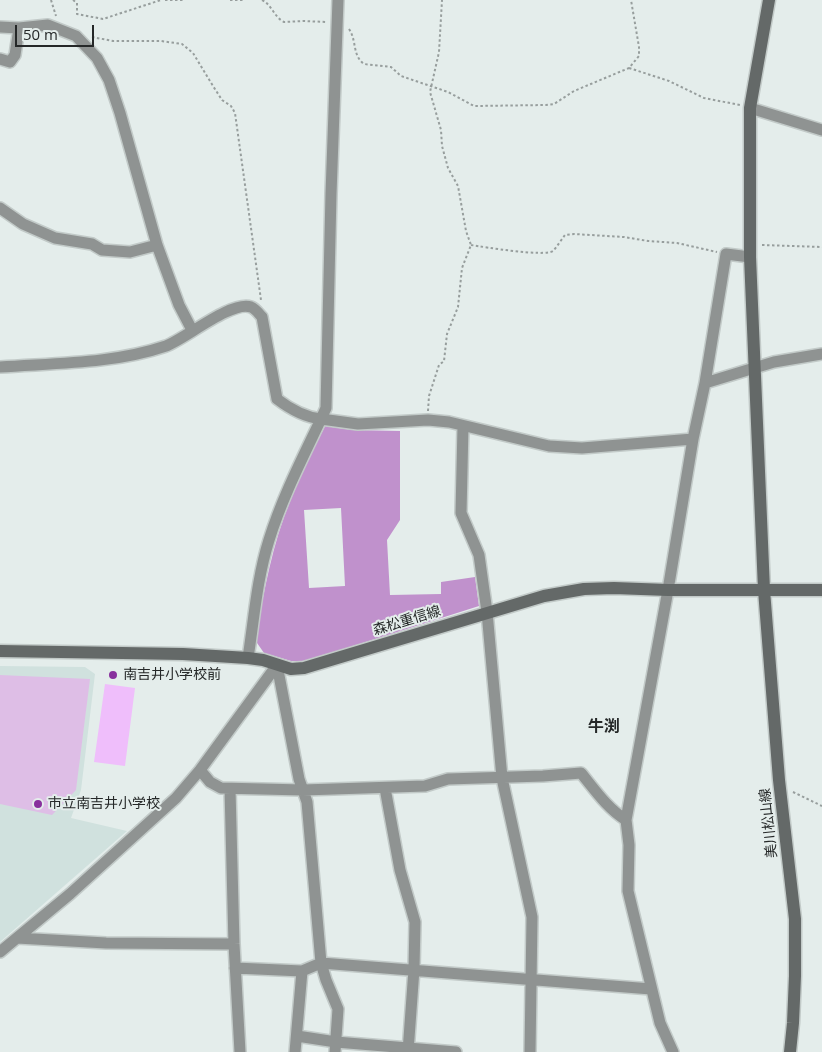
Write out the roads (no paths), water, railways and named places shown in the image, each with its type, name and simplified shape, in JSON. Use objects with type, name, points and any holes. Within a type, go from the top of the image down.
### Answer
[{"type":"main road","name":"美川松山線","points":[[769,0],[750,108],[750,250],[764,590],[780,787],[795,919],[796,976],[790,1052]]},
{"type":"main road","name":"森松重信線","points":[[0,651],[183,654],[248,658],[263,660],[291,669],[304,668],[544,596],[584,589],[822,590]]},
{"type":"street","points":[[248,658],[260,578],[269,541],[284,497],[326,408],[338,0]]},
{"type":"street","points":[[0,27],[19,28],[48,25],[76,36],[97,58],[109,80],[120,113],[157,245],[179,305],[192,330]]},
{"type":"street","points":[[0,59],[10,62],[15,55],[19,28]]},
{"type":"street","points":[[750,108],[822,130]]},
{"type":"street","points":[[0,208],[23,224],[55,238],[92,244],[102,250],[130,252],[157,245]]},
{"type":"street","points":[[673,1052],[660,1024],[628,892],[629,845],[626,820],[668,590],[693,439],[705,383],[726,254],[750,250]]},
{"type":"street","points":[[0,367],[102,360],[136,354],[167,345],[235,308],[250,307],[262,317],[277,399],[288,408],[313,418],[358,424],[428,420],[449,422],[548,446],[582,448],[693,439]]},
{"type":"street","points":[[705,383],[774,362],[822,354]]},
{"type":"street","points":[[463,426],[461,513],[479,555],[487,612],[502,778],[532,917],[530,1052]]},
{"type":"street","points":[[0,952],[70,894],[176,798],[200,770],[277,665]]},
{"type":"street","points":[[277,665],[299,778],[306,802],[321,963],[338,1009],[336,1047]]},
{"type":"street","points":[[200,770],[210,782],[221,788],[303,790],[426,786],[448,779],[581,773],[601,799],[616,814],[626,820]]},
{"type":"street","points":[[385,788],[400,870],[414,922],[414,969],[409,1050]]},
{"type":"street","points":[[230,789],[234,944],[240,1052]]},
{"type":"street","points":[[17,938],[106,944],[234,944]]},
{"type":"street","points":[[235,968],[302,971],[321,963],[651,989]]},
{"type":"street","points":[[295,1052],[302,971]]},
{"type":"street","points":[[296,1036],[336,1047],[456,1052]]},
{"type":"place","name":"南吉井小学校前","points":[[113,675]]},
{"type":"place","name":"市立南吉井小学校","points":[[38,804]]},
{"type":"district","name":"牛渕","points":[[604,727]]}]
